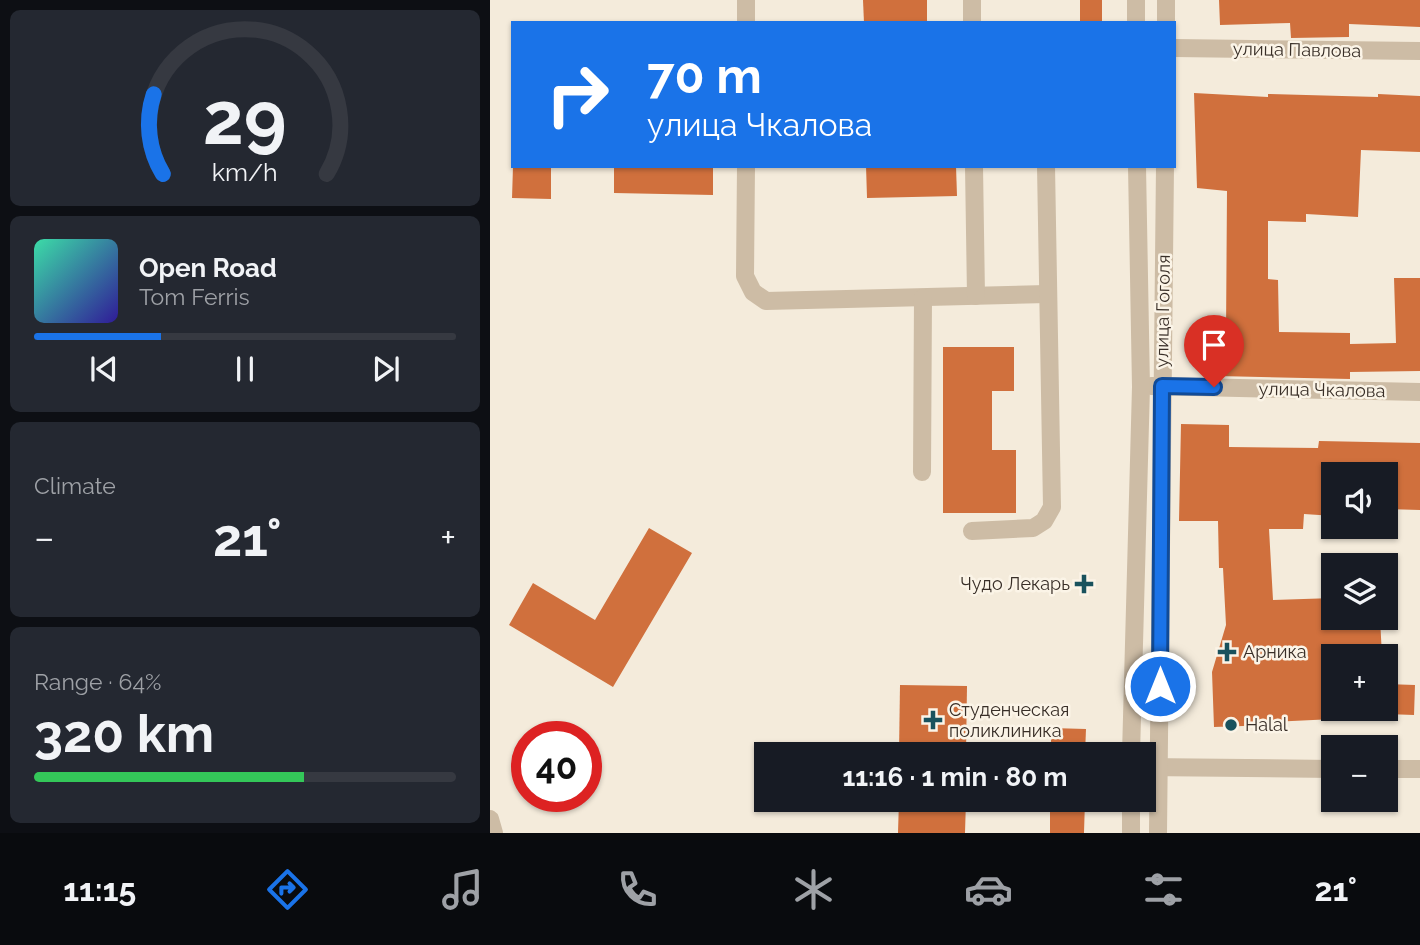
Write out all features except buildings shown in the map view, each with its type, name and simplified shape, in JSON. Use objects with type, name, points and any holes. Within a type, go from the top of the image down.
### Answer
[{"type":"street","points":[[746,21],[747,0]]},
{"type":"street","points":[[972,0],[972,21]]},
{"type":"street","points":[[1136,0],[1136,21]]},
{"type":"street","points":[[1166,0],[1166,21]]},
{"type":"street","name":"улица Павлова","points":[[1176,48],[1420,51]]},
{"type":"street","points":[[746,168],[745,276],[753,292],[766,301],[1047,295]]},
{"type":"street","points":[[974,168],[976,296]]},
{"type":"street","points":[[972,531],[1033,528],[1044,520],[1052,507],[1046,168]]},
{"type":"street","name":"улица Гоголя","points":[[1131,742],[1140,387],[1137,168]]},
{"type":"street","name":"улица Гоголя","points":[[1153,742],[1165,168]]},
{"type":"street","points":[[922,472],[923,298]]},
{"type":"street","name":"улица Чкалова","points":[[1140,387],[1420,392]]},
{"type":"street","points":[[1156,767],[1321,769]]},
{"type":"street","points":[[1398,769],[1420,769]]},
{"type":"street","name":"улица Гоголя","points":[[1156,811],[1158,833]]},
{"type":"street","points":[[1131,812],[1131,833]]},
{"type":"street","points":[[490,819],[494,833]]},
{"type":"place","name":"Чудо Лекарь","points":[[1084,584]]},
{"type":"place","name":"Арника","points":[[1227,652]]},
{"type":"place","name":"Студенческая поликлиника","points":[[933,720]]},
{"type":"place","name":"Halal","points":[[1231,725]]},
{"type":"route","points":[[1160,686],[1162,386],[1214,387]]}]
